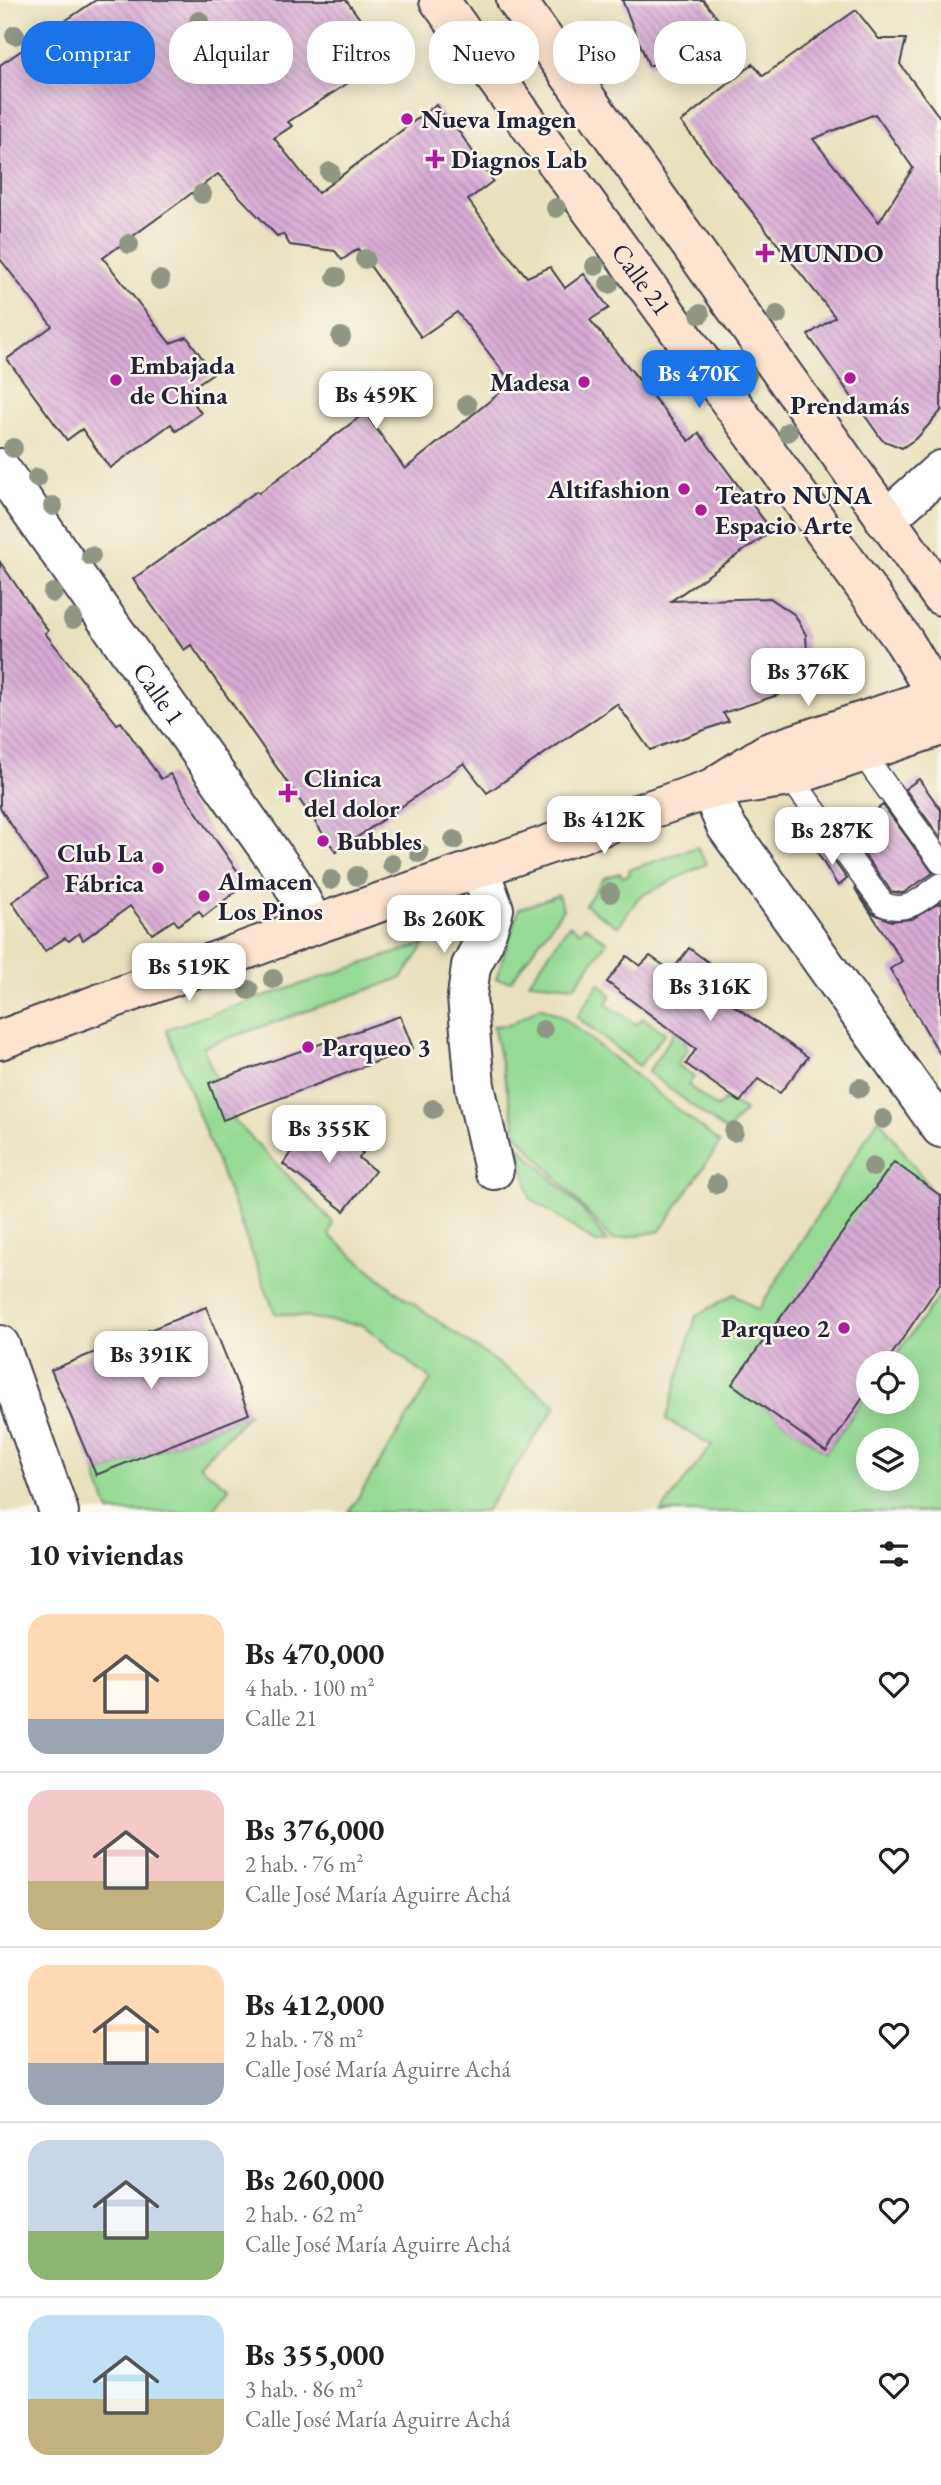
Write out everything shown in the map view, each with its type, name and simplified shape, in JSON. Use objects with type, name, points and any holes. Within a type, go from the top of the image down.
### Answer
[{"type":"main road","name":"Calle 21","points":[[439,0],[904,641],[940,705]]},
{"type":"main road","points":[[516,0],[941,596]]},
{"type":"main road","points":[[606,230],[654,193]]},
{"type":"main road","points":[[840,555],[885,520]]},
{"type":"main road","points":[[0,1040],[314,925],[710,789],[790,778],[862,753],[940,705]]},
{"type":"main road","points":[[710,789],[767,753],[940,705]]},
{"type":"street","name":"Calle 1","points":[[0,468],[291,881],[314,925]]},
{"type":"street","points":[[885,520],[941,470]]},
{"type":"street","points":[[710,789],[726,826],[941,1128]]},
{"type":"street","points":[[479,868],[494,909],[484,941],[471,966],[467,997],[475,1086],[494,1170]]},
{"type":"street","points":[[0,1345],[59,1512]]},
{"type":"lane","points":[[862,753],[941,862]]},
{"type":"lane","points":[[790,778],[883,904],[894,909],[909,907],[941,885]]},
{"type":"green space","points":[[697,847],[706,864],[639,897],[618,927],[585,905],[604,878],[620,873],[623,877],[630,874],[629,870]]},
{"type":"green space","points":[[558,895],[563,909],[511,981],[496,979],[519,909]]},
{"type":"green space","points":[[569,925],[580,932],[585,926],[607,942],[575,986],[529,982]]},
{"type":"green space","points":[[426,943],[402,978],[203,1047],[231,1117],[333,1222],[329,1235],[394,1290],[557,1405],[485,1512],[349,1512],[431,1380],[363,1325],[275,1313],[166,1029]]},
{"type":"green space","points":[[599,983],[611,995],[606,1004],[636,1024],[643,1018],[665,1033],[639,1066],[577,1017]]},
{"type":"green space","points":[[540,1007],[560,1015],[720,1143],[660,1231],[612,1240],[517,1134],[493,1026],[509,1025]]},
{"type":"green space","points":[[685,1017],[691,1039],[684,1044],[688,1049],[677,1064],[694,1077],[688,1085],[717,1108],[725,1099],[745,1110],[727,1132],[648,1072]]},
{"type":"green space","points":[[879,1118],[930,1188],[733,1384],[826,1452],[856,1411],[856,1414],[919,1414],[919,1351],[899,1351],[941,1293],[941,1512],[661,1512],[712,1445],[666,1420],[696,1316],[734,1294],[758,1310]]},
{"type":"green space","points":[[519,1146],[581,1208],[607,1242],[596,1243],[530,1198]]},
{"type":"green space","points":[[249,1414],[199,1465],[229,1488],[211,1512],[109,1512],[96,1475]]},
{"type":"building","points":[[96,0],[346,0],[361,21],[307,21],[307,84],[346,84],[288,122],[292,126],[274,138],[318,193],[436,105],[450,124],[453,123],[493,181],[468,200],[511,258],[527,277],[550,267],[565,288],[584,274],[609,308],[590,320],[689,441],[699,433],[772,531],[671,601],[770,598],[795,615],[806,635],[808,671],[778,695],[723,713],[729,721],[650,750],[617,704],[487,793],[464,763],[336,852],[191,645],[184,650],[133,579],[257,491],[259,493],[365,413],[405,469],[512,383],[457,312],[421,337],[358,249],[342,260],[335,251],[290,245],[283,234],[277,236],[218,174],[103,258],[170,343],[187,337],[213,373],[186,392],[201,413],[176,431],[171,424],[110,468],[82,429],[67,440],[7,359],[52,326],[0,259],[0,65],[21,51],[21,84],[155,84],[155,21],[65,21]]},
{"type":"building","points":[[622,0],[703,0],[720,21],[654,21],[654,64],[649,66],[640,44],[640,21],[631,21]]},
{"type":"building","points":[[856,10],[879,39],[906,39],[900,64],[941,119],[941,411],[918,437],[902,448],[882,440],[808,335],[835,317],[681,122],[728,84],[746,84],[746,70],[753,64],[763,76]],"holes":[[[875,114],[913,168],[879,222],[813,139]]]},
{"type":"building","points":[[0,562],[48,631],[45,633],[117,724],[121,722],[161,779],[170,774],[238,872],[243,886],[203,917],[199,911],[178,925],[174,920],[152,934],[130,906],[83,940],[79,933],[69,941],[65,938],[45,951],[12,902],[47,878],[0,808]]},
{"type":"building","points":[[919,779],[941,810],[941,838],[905,789]]},
{"type":"building","points":[[883,805],[933,873],[903,893],[892,892],[847,831]]},
{"type":"building","points":[[824,847],[847,879],[838,886],[817,852]]},
{"type":"building","points":[[855,889],[872,913],[891,921],[912,919],[941,902],[941,1056],[890,969],[902,961]]},
{"type":"building","points":[[689,948],[742,987],[730,1003],[808,1057],[780,1093],[758,1079],[740,1102],[686,1064],[696,1049],[607,982],[627,956],[640,966],[650,956],[672,971]]},
{"type":"building","points":[[400,1016],[413,1048],[223,1120],[209,1083]]},
{"type":"building","points":[[313,1119],[363,1153],[359,1158],[375,1171],[344,1211],[283,1164]]},
{"type":"building","name":"Parqueo 2","points":[[894,1162],[941,1196],[941,1282],[894,1351],[856,1351],[856,1408],[826,1452],[732,1384]]},
{"type":"building","points":[[206,1307],[249,1414],[96,1475],[51,1370]]},
{"type":"place","name":"Nueva Imagen","points":[[407,119]]},
{"type":"place","name":"Diagnos Lab","points":[[435,159]]},
{"type":"place","name":"MUNDO","points":[[765,253]]},
{"type":"place","name":"Prendamás","points":[[850,378]]},
{"type":"place","name":"Embajada de China","points":[[116,380]]},
{"type":"place","name":"Madesa","points":[[584,382]]},
{"type":"place","name":"Altifashion","points":[[684,489]]},
{"type":"place","name":"Teatro NUNA Espacio Arte","points":[[701,510]]},
{"type":"place","name":"Clinica del dolor","points":[[288,793]]},
{"type":"place","name":"Bubbles","points":[[323,841]]},
{"type":"place","name":"Club La Fábrica","points":[[158,868]]},
{"type":"place","name":"Almacen Los Pinos","points":[[204,896]]},
{"type":"place","name":"Parqueo 3","points":[[308,1047]]},
{"type":"place","name":"Parqueo 2","points":[[844,1328]]}]
